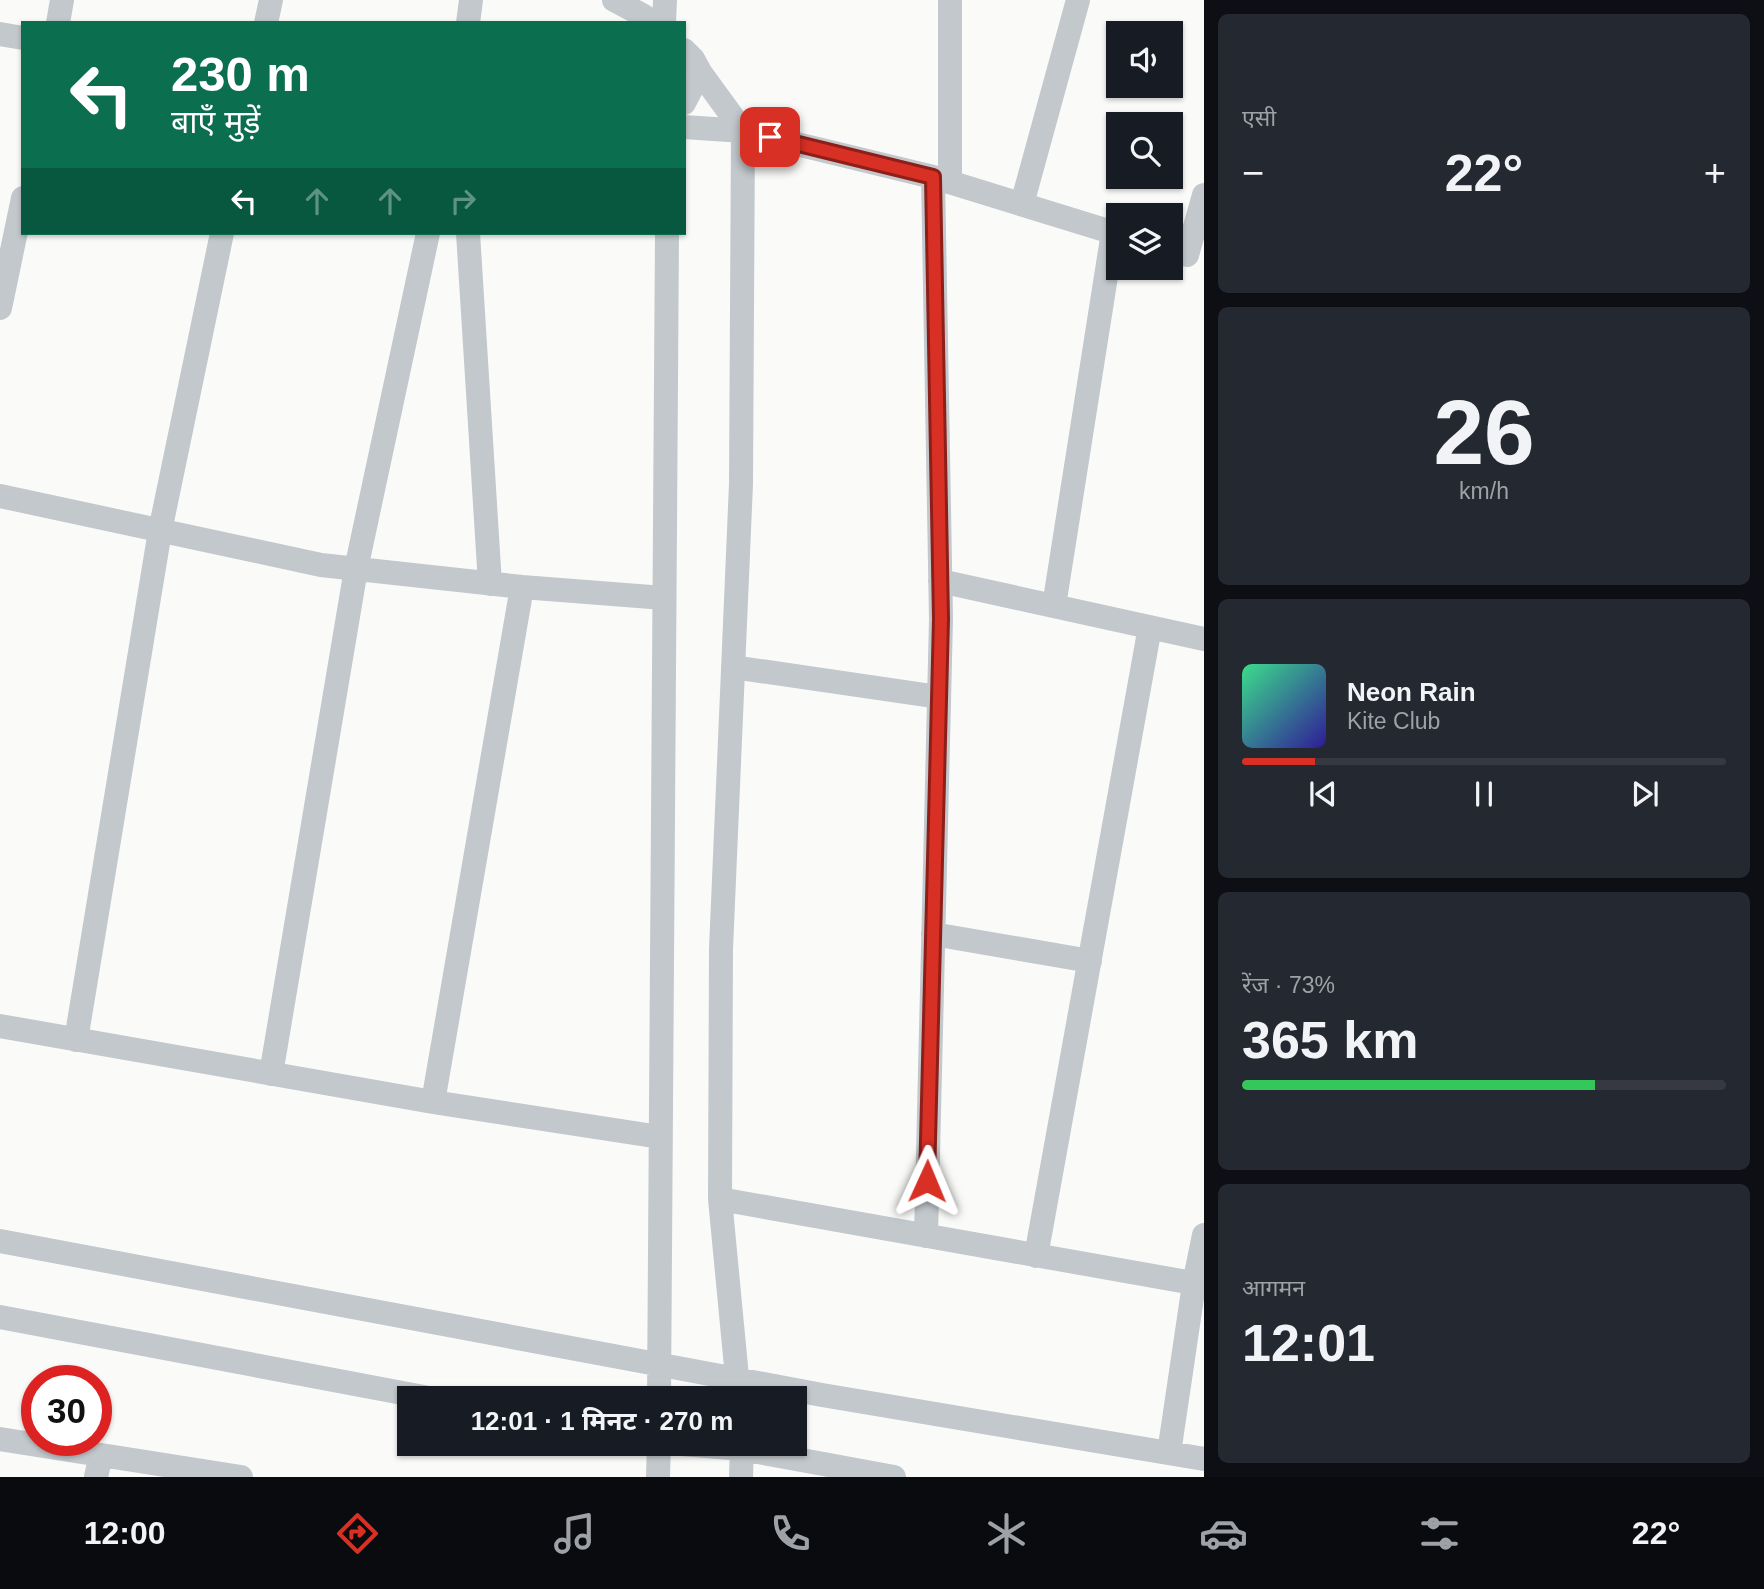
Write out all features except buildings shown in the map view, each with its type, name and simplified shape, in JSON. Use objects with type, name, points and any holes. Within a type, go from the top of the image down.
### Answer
[{"type":"street","points":[[58,21],[62,0]]},
{"type":"street","points":[[266,21],[271,0]]},
{"type":"street","points":[[468,21],[471,0]]},
{"type":"street","points":[[614,0],[650,21]]},
{"type":"street","points":[[664,21],[665,0]]},
{"type":"street","points":[[926,1236],[941,619],[941,179],[950,0]]},
{"type":"street","points":[[1023,204],[1078,0]]},
{"type":"street","points":[[0,34],[21,38]]},
{"type":"street","points":[[686,52],[743,131],[741,484],[721,948],[720,1199],[738,1386]]},
{"type":"street","points":[[686,99],[700,72]]},
{"type":"street","points":[[686,127],[743,131],[941,179],[1106,230]]},
{"type":"street","points":[[1187,256],[1204,195]]},
{"type":"street","points":[[0,308],[3,280],[21,206]]},
{"type":"street","points":[[76,1040],[159,531],[222,235]]},
{"type":"street","points":[[271,1074],[356,569],[428,235]]},
{"type":"street","points":[[468,235],[490,584]]},
{"type":"street","points":[[659,1386],[667,235]]},
{"type":"street","points":[[1054,606],[1107,280]]},
{"type":"street","points":[[0,496],[321,565],[490,584],[664,598]]},
{"type":"street","points":[[940,581],[1204,639]]},
{"type":"street","points":[[433,1102],[522,587]]},
{"type":"street","points":[[1036,1256],[1150,627]]},
{"type":"street","points":[[733,667],[939,697]]},
{"type":"street","points":[[933,934],[1090,961]]},
{"type":"street","points":[[0,1026],[433,1102],[660,1137]]},
{"type":"street","points":[[720,1199],[1199,1284]]},
{"type":"street","points":[[1170,1453],[1199,1284],[1204,1235]]},
{"type":"street","points":[[0,1241],[659,1363],[732,1386]]},
{"type":"street","points":[[0,1317],[397,1392]]},
{"type":"street","points":[[807,1394],[1204,1459]]},
{"type":"street","points":[[0,1439],[99,1466],[241,1477]]},
{"type":"street","points":[[658,1477],[659,1456]]},
{"type":"street","points":[[741,1477],[742,1456]]},
{"type":"street","points":[[788,1456],[894,1477]]},
{"type":"route","points":[[770,137],[933,177],[941,619],[927,1181]]}]
